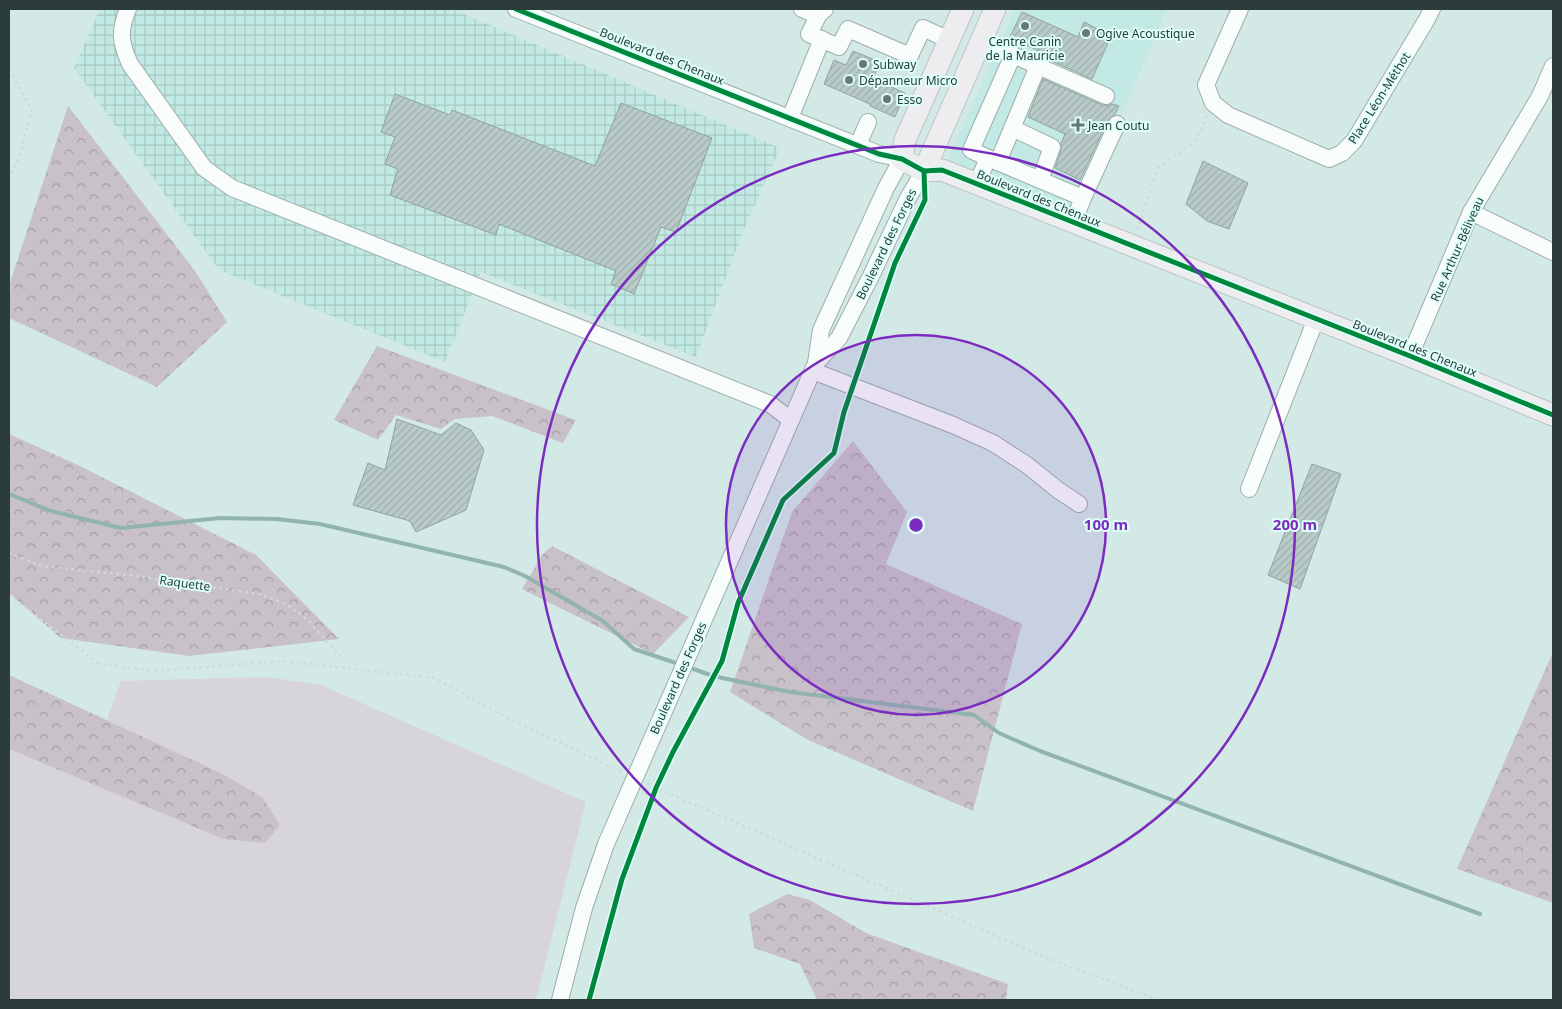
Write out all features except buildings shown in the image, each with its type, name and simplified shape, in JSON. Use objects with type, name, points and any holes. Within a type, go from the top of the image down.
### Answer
[{"type":"main road","name":"Boulevard des Forges","points":[[902,158],[905,140],[963,9]]},
{"type":"main road","name":"Boulevard des Forges","points":[[924,171],[996,9]]},
{"type":"main road","name":"Boulevard des Chenaux","points":[[902,158],[924,171],[942,170],[1410,356],[1553,415]]},
{"type":"street","points":[[128,9],[122,25],[123,49],[130,64],[204,168],[232,188],[770,404],[791,420]]},
{"type":"street","name":"Boulevard des Chenaux","points":[[516,9],[880,154],[902,158]]},
{"type":"street","points":[[802,9],[816,15],[822,12]]},
{"type":"street","points":[[1212,103],[1206,85],[1240,9]]},
{"type":"street","name":"Place Léon-Méthot","points":[[1212,103],[1228,115],[1329,160],[1342,153],[1354,142],[1432,9]]},
{"type":"street","points":[[822,12],[809,34],[839,47],[848,29],[910,56],[922,28],[949,40]]},
{"type":"street","points":[[790,118],[822,39]]},
{"type":"street","points":[[981,41],[1106,96]]},
{"type":"street","points":[[1013,55],[971,150],[1083,198]]},
{"type":"street","points":[[977,184],[1012,128],[1038,66]]},
{"type":"street","name":"Rue Arthur-Béliveau","points":[[1410,356],[1471,212],[1547,98],[1553,66]]},
{"type":"street","points":[[858,145],[868,122]]},
{"type":"street","points":[[1073,223],[1117,124]]},
{"type":"street","points":[[1012,128],[1052,147],[1040,180]]},
{"type":"street","name":"Boulevard des Forges","points":[[560,1000],[578,929],[600,860],[814,367],[821,330],[886,188],[902,158]]},
{"type":"street","name":"Boulevard des Forges","points":[[814,367],[839,338],[908,198],[924,171]]},
{"type":"street","points":[[1471,212],[1553,252]]},
{"type":"street","points":[[1249,490],[1316,319]]},
{"type":"street","points":[[814,367],[953,425],[993,444],[1027,465],[1079,504]]},
{"type":"path","points":[[9,70],[32,110],[19,157],[9,180]]},
{"type":"path","points":[[1132,246],[1158,168],[1195,141],[1212,103]]},
{"type":"path","points":[[9,594],[100,664],[154,671],[284,661],[435,678],[500,714],[656,788],[1042,956],[1159,1000]]},
{"type":"path","points":[[652,797],[660,779]]},
{"type":"shaded area","points":[[100,9],[452,9],[780,148],[742,234],[696,357],[481,272],[445,362],[219,270],[74,68]]},
{"type":"shaded area","points":[[1015,9],[1167,9],[1080,212],[947,162]]},
{"type":"shaded area","points":[[267,677],[321,685],[586,802],[536,1000],[9,1000],[9,749],[223,839],[265,843],[217,771],[107,720],[121,681]]},
{"type":"green space","points":[[68,106],[195,271],[227,322],[157,387],[9,318],[9,286]]},
{"type":"green space","points":[[377,346],[576,420],[563,443],[492,416],[455,419],[441,429],[396,415],[378,440],[334,420]]},
{"type":"green space","points":[[9,434],[80,466],[256,555],[339,639],[189,656],[61,638],[9,593]]},
{"type":"green space","points":[[853,441],[907,512],[886,564],[1022,624],[973,811],[808,740],[730,692],[792,512]]},
{"type":"green space","points":[[552,546],[689,617],[653,654],[522,589],[543,554]]},
{"type":"green space","points":[[1553,652],[1553,903],[1457,869]]},
{"type":"green space","points":[[9,675],[217,771],[262,797],[280,825],[265,843],[223,839],[9,749]]},
{"type":"green space","points":[[787,894],[810,900],[866,933],[1008,984],[1006,1000],[817,1000],[800,964],[754,948],[749,914]]},
{"type":"waterway","points":[[9,494],[51,511],[121,528],[220,518],[277,519],[320,524],[504,567],[525,576],[603,621],[634,649],[679,664]]},
{"type":"waterway","points":[[688,667],[713,676],[790,692],[974,715],[999,733],[1040,751],[1480,914]]},
{"type":"cycle path","points":[[516,9],[879,154],[902,159],[924,171],[942,170],[1410,356],[1553,415]]},
{"type":"cycle path","points":[[589,1000],[622,879],[656,788],[673,752],[722,661],[738,603],[783,500],[834,453],[844,412],[895,263],[925,200],[924,171]]},
{"type":"place","name":"Centre Canin de la Mauricie","points":[[1025,26]]},
{"type":"place","name":"Ogive Acoustique","points":[[1086,33]]},
{"type":"place","name":"Subway","points":[[863,64]]},
{"type":"place","name":"Dépanneur Micro","points":[[849,80]]},
{"type":"place","name":"Esso","points":[[887,99]]},
{"type":"place","name":"Jean Coutu","points":[[1078,125]]}]
